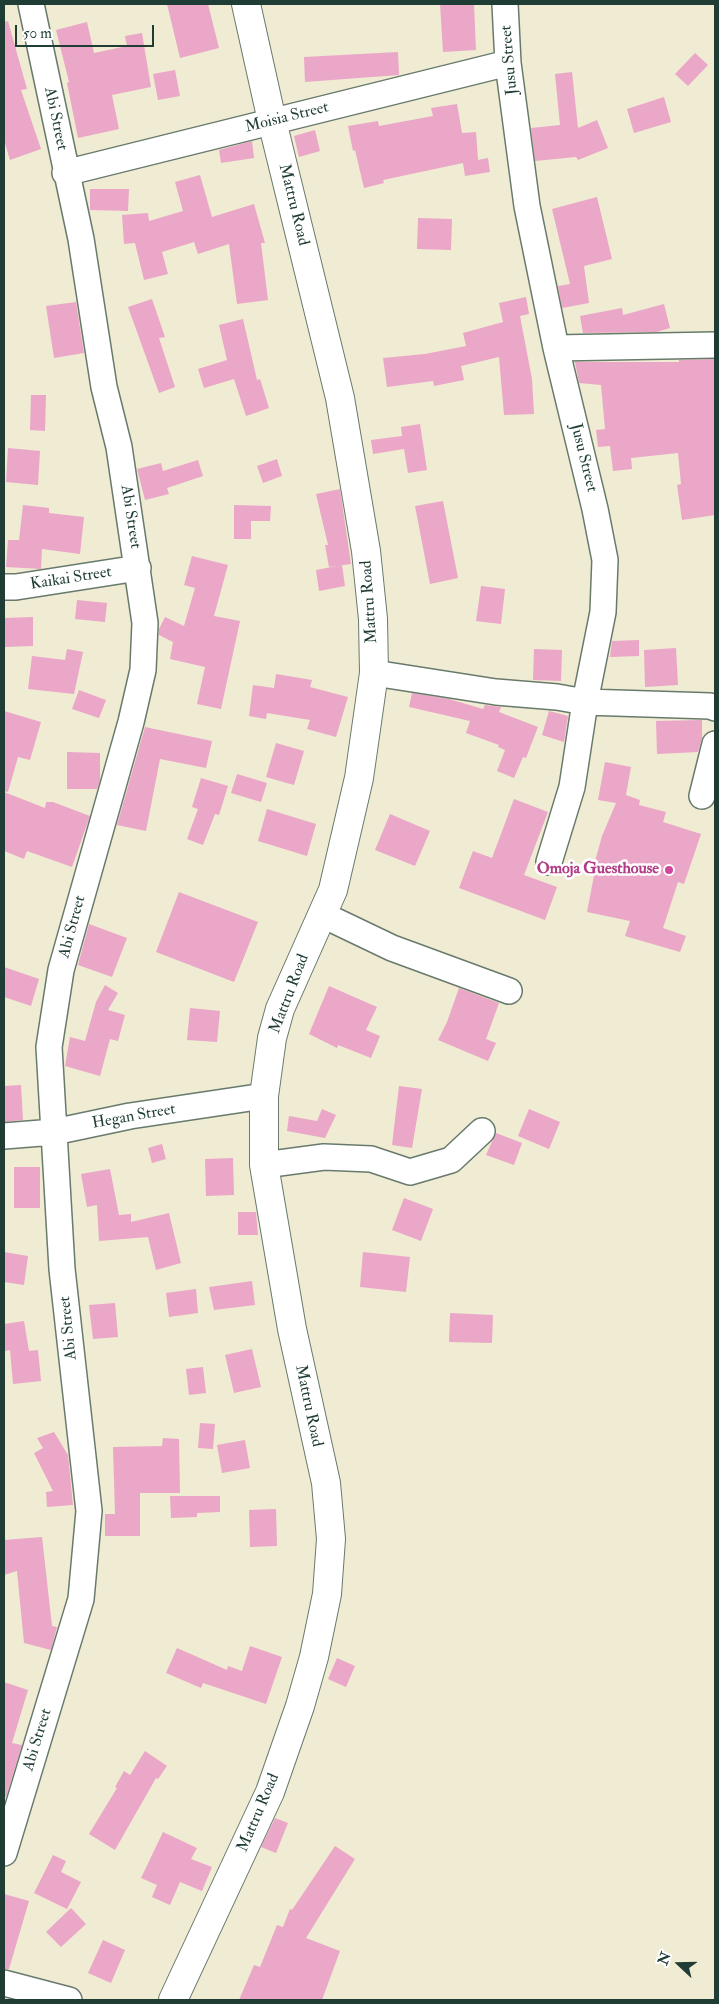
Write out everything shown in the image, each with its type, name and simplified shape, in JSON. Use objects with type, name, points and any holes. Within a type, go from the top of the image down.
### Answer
[{"type":"main road","name":"Mattru Road","points":[[173,2000],[270,1792],[310,1674],[327,1594],[330,1539],[326,1483],[290,1320],[264,1165],[264,1096],[272,1038],[280,1009],[333,890],[359,778],[374,673],[373,619],[356,483],[340,398],[272,121],[246,4]]},
{"type":"street","name":"Abi Street","points":[[4,1854],[81,1599],[89,1511],[62,1269],[49,1047],[61,970],[131,722],[143,670],[145,622],[119,447],[104,387],[81,239],[65,173],[31,4]]},
{"type":"street","name":"Jusu Street","points":[[505,4],[508,63],[527,206],[556,348],[605,560],[603,612],[585,702],[572,787],[550,862]]},
{"type":"street","name":"Moisia Street","points":[[65,173],[508,63]]},
{"type":"street","points":[[556,348],[715,345]]},
{"type":"street","name":"Kaikai Street","points":[[4,587],[16,587],[138,568]]},
{"type":"street","points":[[374,673],[496,692],[557,697],[585,702],[710,706],[715,708]]},
{"type":"street","points":[[702,796],[715,744]]},
{"type":"street","points":[[323,915],[392,948],[509,991]]},
{"type":"street","name":"Hegan Street","points":[[4,1136],[54,1132],[130,1116],[264,1096]]},
{"type":"street","points":[[264,1165],[324,1158],[371,1159],[410,1172],[451,1160],[482,1131]]},
{"type":"street","points":[[4,1983],[68,2000]]},
{"type":"building","points":[[167,4],[208,4],[219,48],[180,58]]},
{"type":"building","points":[[440,4],[474,4],[476,50],[443,52]]},
{"type":"building","points":[[8,21],[27,89],[21,90],[41,149],[10,160],[4,140],[4,22]]},
{"type":"building","points":[[87,22],[94,53],[127,46],[125,36],[142,33],[151,87],[112,95],[119,129],[78,138],[67,83],[69,82],[56,30]]},
{"type":"building","points":[[398,52],[399,75],[305,82],[304,57]]},
{"type":"building","points":[[695,53],[708,65],[688,86],[675,74]]},
{"type":"building","points":[[175,70],[180,96],[158,100],[153,74]]},
{"type":"building","points":[[572,72],[578,128],[597,120],[608,148],[578,160],[576,157],[535,161],[531,128],[560,125],[555,74]]},
{"type":"building","points":[[664,97],[671,122],[634,133],[627,109]]},
{"type":"building","points":[[457,104],[462,133],[476,132],[478,160],[488,158],[490,172],[465,176],[463,163],[383,180],[384,183],[364,188],[348,126],[378,121],[379,126],[433,116],[431,108]]},
{"type":"building","points":[[315,130],[320,151],[299,157],[294,136]]},
{"type":"building","points":[[252,141],[254,158],[221,163],[219,150]]},
{"type":"building","points":[[200,175],[212,217],[254,204],[265,243],[261,243],[268,300],[237,304],[229,244],[198,254],[194,242],[162,252],[168,274],[144,280],[135,243],[124,244],[122,215],[148,213],[149,221],[183,211],[175,182]]},
{"type":"building","points":[[90,189],[129,189],[128,211],[90,210]]},
{"type":"building","points":[[597,197],[612,259],[584,266],[589,303],[562,308],[558,286],[570,284],[552,209]]},
{"type":"building","points":[[418,218],[452,219],[451,250],[417,249]]},
{"type":"building","points":[[526,297],[529,314],[520,316],[532,379],[534,414],[504,415],[499,357],[461,366],[464,380],[434,386],[433,381],[387,387],[383,358],[425,354],[466,346],[463,333],[503,322],[499,303]]},
{"type":"building","points":[[152,299],[165,337],[159,338],[175,387],[159,393],[128,307]]},
{"type":"building","points":[[76,302],[84,353],[54,358],[46,306]]},
{"type":"building","points":[[664,304],[670,328],[657,332],[583,333],[580,316],[622,308],[623,315]]},
{"type":"building","points":[[243,319],[257,380],[260,379],[269,408],[246,416],[234,379],[204,388],[198,369],[227,360],[219,325]]},
{"type":"building","points":[[715,359],[715,515],[682,520],[677,485],[681,484],[678,453],[631,458],[632,469],[613,471],[610,446],[598,447],[596,430],[605,429],[601,385],[579,383],[575,362],[679,362],[679,360]]},
{"type":"building","points":[[31,395],[46,395],[45,431],[30,430]]},
{"type":"building","points":[[420,424],[427,470],[408,473],[404,449],[373,454],[371,440],[402,436],[401,427]]},
{"type":"building","points":[[8,448],[40,451],[38,485],[6,482]]},
{"type":"building","points":[[277,459],[282,476],[263,483],[257,466]]},
{"type":"building","points":[[198,460],[203,476],[167,488],[169,494],[145,500],[137,469],[161,463],[163,471]]},
{"type":"building","points":[[340,489],[351,564],[329,567],[325,545],[328,545],[316,494]]},
{"type":"building","points":[[443,501],[458,578],[430,584],[415,506]]},
{"type":"building","points":[[23,505],[49,508],[49,513],[84,517],[80,554],[42,549],[41,569],[6,567],[8,540],[19,540]]},
{"type":"building","points":[[234,505],[271,506],[270,521],[251,521],[251,539],[234,539]]},
{"type":"building","points":[[192,556],[228,565],[214,616],[240,621],[221,709],[197,704],[205,667],[170,659],[173,642],[159,635],[159,629],[165,617],[184,626],[195,588],[184,585]]},
{"type":"building","points":[[342,565],[345,586],[319,591],[316,570]]},
{"type":"building","points":[[481,586],[505,589],[501,624],[476,621]]},
{"type":"building","points":[[77,600],[107,603],[105,622],[75,619]]},
{"type":"building","points":[[33,617],[33,646],[4,647],[4,618]]},
{"type":"building","points":[[639,640],[639,656],[610,657],[612,641]]},
{"type":"building","points":[[676,648],[678,685],[645,687],[644,650]]},
{"type":"building","points":[[67,649],[83,652],[74,694],[28,689],[32,656],[65,660]]},
{"type":"building","points":[[534,649],[562,650],[561,681],[533,680]]},
{"type":"building","points":[[276,674],[312,680],[310,687],[348,697],[336,737],[307,729],[310,720],[267,713],[266,719],[249,716],[253,685],[274,688]]},
{"type":"building","points":[[79,690],[106,700],[99,718],[72,709]]},
{"type":"building","points":[[412,693],[449,699],[483,709],[485,705],[501,707],[499,712],[538,727],[526,758],[523,757],[514,778],[497,771],[505,750],[498,747],[499,745],[466,733],[470,721],[409,707]]},
{"type":"building","points":[[4,711],[41,722],[30,760],[18,757],[8,792],[4,791]]},
{"type":"building","points":[[549,711],[568,716],[564,742],[542,735]]},
{"type":"building","points":[[702,720],[702,738],[698,752],[657,754],[656,721]]},
{"type":"building","points":[[145,727],[212,741],[206,768],[160,759],[146,831],[117,825]]},
{"type":"building","points":[[276,743],[304,751],[294,785],[266,777]]},
{"type":"building","points":[[67,752],[100,753],[100,781],[97,789],[67,789]]},
{"type":"building","points":[[605,762],[631,767],[626,795],[640,800],[639,805],[666,812],[663,822],[701,834],[684,884],[678,882],[663,928],[686,936],[680,952],[625,936],[630,921],[587,912],[596,865],[594,865],[602,836],[616,803],[598,800]]},
{"type":"building","points":[[237,774],[267,783],[261,802],[231,793]]},
{"type":"building","points":[[201,778],[228,786],[219,815],[215,814],[203,845],[187,839],[198,809],[192,807]]},
{"type":"building","points":[[4,792],[45,808],[46,802],[53,802],[90,816],[72,867],[27,851],[24,859],[4,851]]},
{"type":"building","points":[[514,799],[548,812],[524,875],[557,887],[545,920],[459,888],[473,851],[492,858]]},
{"type":"building","points":[[267,809],[316,824],[307,856],[258,841]]},
{"type":"building","points":[[390,814],[430,831],[415,866],[375,850]]},
{"type":"building","points":[[179,892],[258,922],[234,982],[156,952]]},
{"type":"building","points":[[89,924],[127,938],[112,977],[78,965]]},
{"type":"building","points":[[4,967],[39,979],[31,1006],[4,997]]},
{"type":"building","points":[[105,985],[118,993],[108,1010],[125,1015],[118,1041],[110,1039],[100,1076],[65,1066],[70,1037],[85,1041],[96,1002]]},
{"type":"building","points":[[329,986],[377,1007],[366,1030],[380,1036],[371,1058],[338,1045],[337,1048],[309,1034]]},
{"type":"building","points":[[459,988],[499,1003],[486,1039],[496,1043],[488,1061],[438,1040],[447,1022]]},
{"type":"building","points":[[190,1008],[220,1011],[217,1042],[187,1040]]},
{"type":"building","points":[[21,1085],[23,1120],[4,1122],[4,1086]]},
{"type":"building","points":[[399,1086],[422,1089],[412,1148],[392,1145]]},
{"type":"building","points":[[322,1109],[336,1115],[325,1138],[287,1131],[289,1116],[317,1121]]},
{"type":"building","points":[[529,1109],[560,1122],[549,1149],[518,1136]]},
{"type":"building","points":[[496,1133],[522,1143],[514,1165],[486,1155]]},
{"type":"building","points":[[162,1144],[166,1159],[152,1163],[148,1148]]},
{"type":"building","points":[[233,1158],[234,1195],[206,1196],[205,1159]]},
{"type":"building","points":[[14,1167],[40,1167],[40,1208],[14,1208]]},
{"type":"building","points":[[110,1169],[119,1215],[131,1214],[131,1222],[169,1213],[181,1263],[156,1270],[148,1237],[99,1241],[97,1205],[87,1207],[81,1174]]},
{"type":"building","points":[[404,1198],[433,1209],[421,1241],[392,1230]]},
{"type":"building","points":[[238,1212],[256,1212],[258,1235],[238,1235]]},
{"type":"building","points":[[4,1252],[28,1256],[24,1285],[4,1282]]},
{"type":"building","points":[[363,1252],[410,1257],[406,1292],[360,1287]]},
{"type":"building","points":[[252,1281],[255,1305],[214,1310],[209,1287]]},
{"type":"building","points":[[196,1289],[198,1313],[169,1317],[166,1293]]},
{"type":"building","points":[[115,1303],[118,1337],[93,1339],[89,1305]]},
{"type":"building","points":[[450,1313],[493,1315],[492,1343],[449,1342]]},
{"type":"building","points":[[24,1321],[29,1351],[38,1350],[41,1381],[13,1384],[10,1350],[5,1351],[4,1324]]},
{"type":"building","points":[[252,1349],[261,1387],[234,1393],[225,1355]]},
{"type":"building","points":[[203,1367],[206,1393],[189,1395],[186,1369]]},
{"type":"building","points":[[200,1423],[215,1424],[213,1449],[198,1448]]},
{"type":"building","points":[[54,1432],[68,1455],[73,1505],[47,1507],[46,1492],[53,1491],[34,1453],[43,1448],[37,1438]]},
{"type":"building","points":[[163,1438],[179,1439],[180,1493],[140,1493],[140,1536],[105,1536],[105,1514],[115,1514],[113,1447],[162,1446]]},
{"type":"building","points":[[245,1440],[250,1468],[222,1473],[217,1445]]},
{"type":"building","points":[[170,1496],[220,1496],[220,1512],[197,1513],[197,1517],[171,1518]]},
{"type":"building","points":[[276,1509],[277,1546],[250,1547],[249,1510]]},
{"type":"building","points":[[42,1537],[52,1626],[57,1627],[51,1650],[24,1643],[17,1571],[4,1575],[4,1540]]},
{"type":"building","points":[[250,1646],[282,1657],[266,1704],[203,1683],[201,1688],[166,1673],[177,1648],[227,1670],[228,1666],[242,1671]]},
{"type":"building","points":[[337,1658],[355,1666],[346,1687],[328,1679]]},
{"type":"building","points":[[4,1682],[28,1690],[12,1743],[22,1745],[6,1797],[4,1796]]},
{"type":"building","points":[[145,1751],[167,1766],[158,1779],[156,1778],[115,1850],[89,1834],[117,1788],[115,1787],[124,1771],[130,1775]]},
{"type":"building","points":[[275,1818],[288,1823],[276,1853],[261,1847]]},
{"type":"building","points":[[163,1832],[197,1848],[191,1859],[212,1867],[202,1891],[180,1882],[170,1905],[152,1897],[157,1885],[141,1878]]},
{"type":"building","points":[[335,1846],[355,1859],[306,1938],[340,1951],[322,2000],[239,2000],[254,1965],[260,1967],[277,1925],[283,1927],[290,1909],[292,1910]]},
{"type":"building","points":[[53,1855],[66,1861],[61,1872],[81,1882],[67,1909],[34,1893]]},
{"type":"building","points":[[4,1894],[29,1901],[9,1969],[4,1969]]},
{"type":"building","points":[[71,1908],[86,1924],[61,1947],[46,1932]]},
{"type":"building","points":[[103,1940],[125,1950],[111,1983],[88,1973]]},
{"type":"place","name":"Omoja Guesthouse","points":[[669,870]]}]
